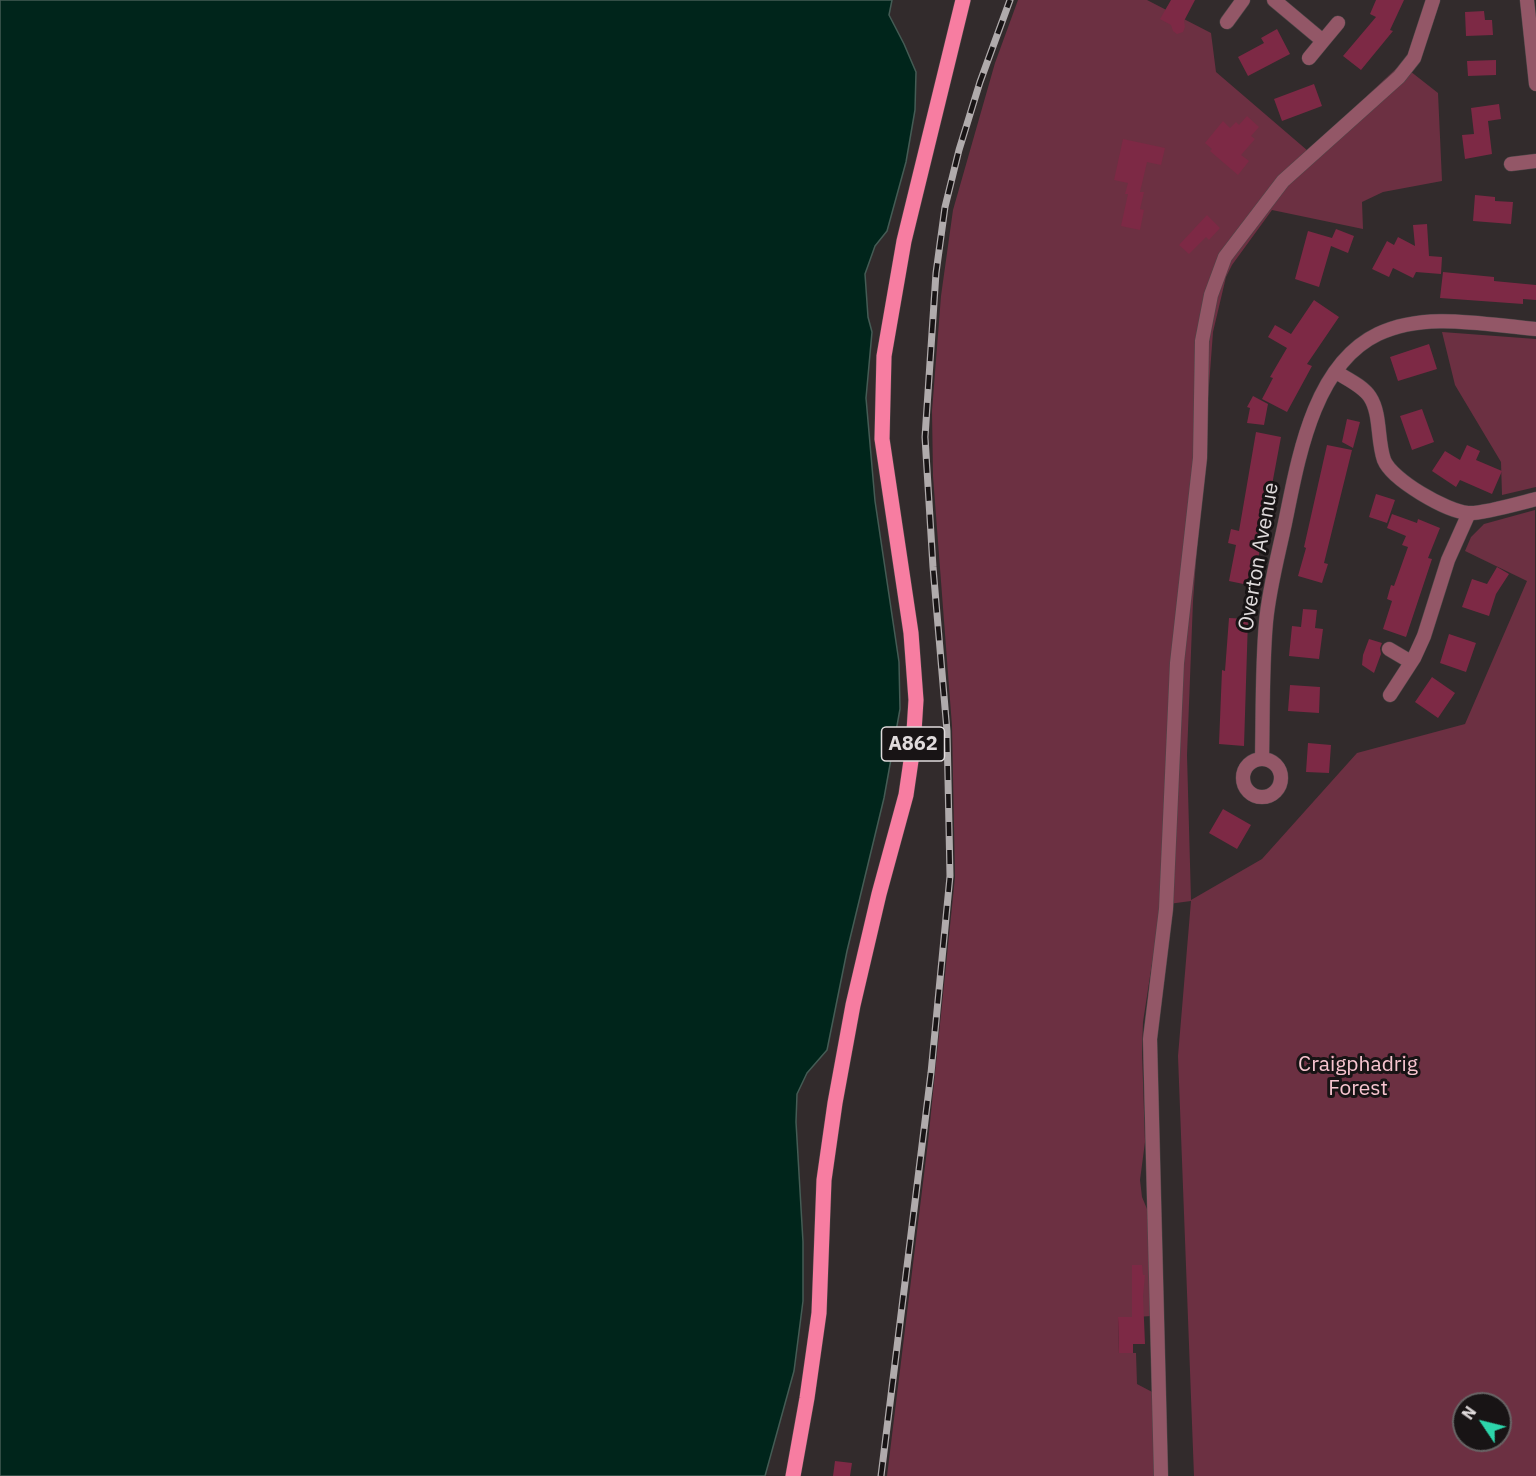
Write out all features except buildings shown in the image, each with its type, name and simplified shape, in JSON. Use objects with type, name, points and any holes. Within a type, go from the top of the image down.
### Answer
[{"type":"main road","name":"A862","points":[[793,1476],[819,1314],[824,1180],[835,1103],[853,1005],[879,894],[906,795],[913,747],[916,700],[911,633],[882,439],[884,356],[904,241],[963,0]]},
{"type":"street","points":[[1227,22],[1243,0]]},
{"type":"street","points":[[1274,0],[1323,41]]},
{"type":"street","points":[[1161,1476],[1150,1039],[1166,909],[1177,663],[1200,458],[1202,341],[1210,295],[1225,257],[1283,182],[1399,77],[1414,58],[1433,0]]},
{"type":"street","points":[[1527,0],[1536,84]]},
{"type":"street","points":[[1309,58],[1338,23]]},
{"type":"street","points":[[1511,164],[1536,161]]},
{"type":"street","name":"Overton Avenue","points":[[1262,759],[1266,624],[1270,594],[1300,449],[1323,392],[1336,372],[1362,343],[1380,333],[1401,326],[1427,322],[1458,322],[1536,328]]},
{"type":"street","points":[[1336,372],[1369,396],[1384,459],[1389,469],[1423,493],[1452,509],[1469,513],[1536,499]]},
{"type":"street","points":[[1390,694],[1411,662],[1424,636],[1448,560],[1469,513]]},
{"type":"street","points":[[1389,649],[1411,662]]},
{"type":"green space","name":"Craigphadrig Forest","points":[[1018,0],[1147,0],[1211,33],[1216,72],[1308,151],[1401,64],[1438,93],[1442,181],[1383,192],[1362,202],[1363,229],[1272,210],[1232,265],[1226,277],[1213,332],[1193,601],[1187,755],[1191,900],[1262,859],[1357,753],[1465,724],[1527,581],[1465,551],[1471,537],[1484,524],[1535,510],[1536,1476],[1194,1476],[1178,1056],[1191,901],[1161,905],[1143,1022],[1145,1142],[1140,1180],[1142,1197],[1147,1209],[1152,1316],[1118,1318],[1119,1353],[1136,1353],[1137,1384],[1154,1393],[1156,1476],[887,1476],[928,1142],[955,877],[952,726],[933,476],[932,411],[941,296],[953,210],[995,63]]},
{"type":"green space","points":[[1442,332],[1536,339],[1536,487],[1502,495],[1501,462],[1455,385]]},
{"type":"shaded area","points":[[0,0],[892,0],[889,15],[916,72],[915,110],[906,162],[887,231],[875,246],[865,274],[868,317],[872,332],[866,398],[875,501],[899,662],[900,709],[884,798],[847,951],[827,1050],[807,1073],[797,1094],[796,1122],[803,1242],[803,1301],[794,1371],[765,1476],[0,1476]]},
{"type":"railway","points":[[881,1476],[931,1073],[950,876],[947,731],[925,437],[936,273],[945,207],[959,150],[980,82],[1010,0]]}]
